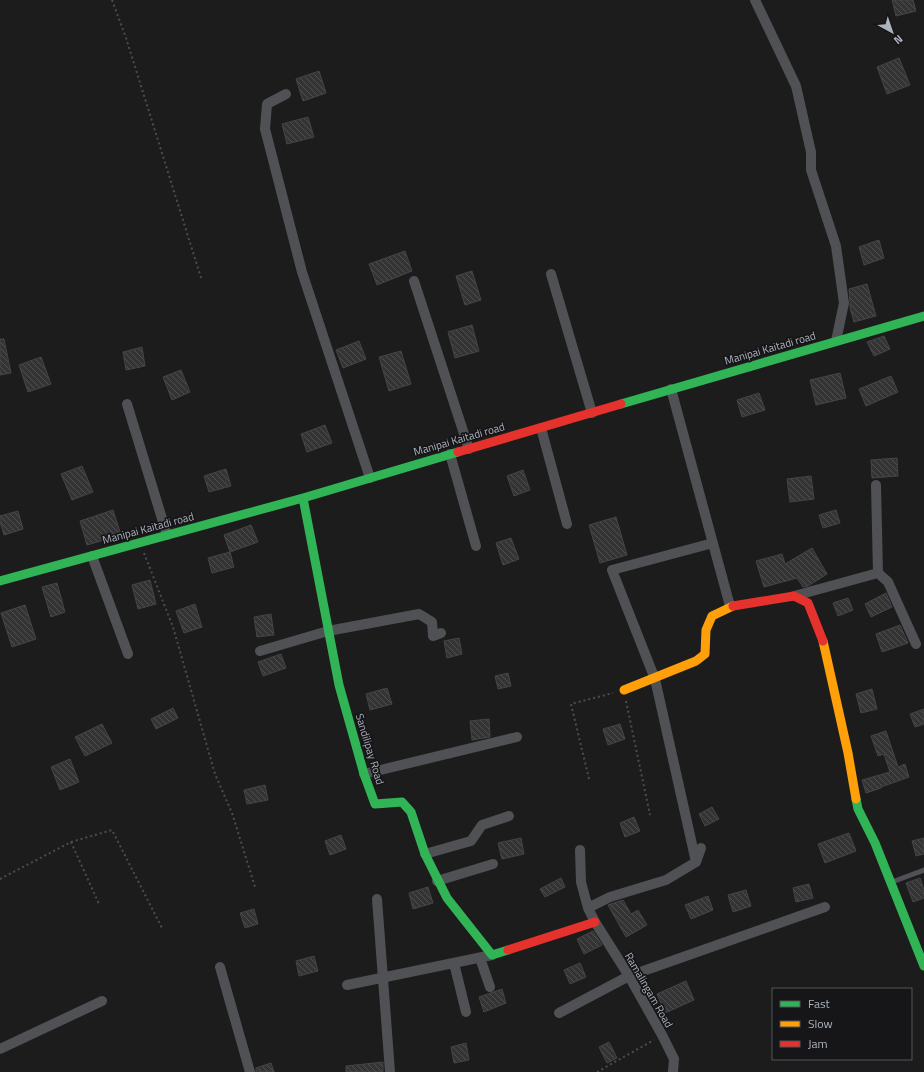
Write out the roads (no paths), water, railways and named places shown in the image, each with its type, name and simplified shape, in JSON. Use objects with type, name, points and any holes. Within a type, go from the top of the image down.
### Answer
[{"type":"street","points":[[755,0],[796,86],[811,152],[811,170],[836,246],[844,303],[836,341]]},
{"type":"street","points":[[286,94],[267,104],[265,129],[302,272],[370,478]]},
{"type":"street","points":[[551,274],[592,413]]},
{"type":"street","points":[[414,281],[469,449]]},
{"type":"street","name":"Manipai Kaitadi road","points":[[0,581],[303,498],[924,316]]},
{"type":"street","points":[[671,389],[730,606]]},
{"type":"street","points":[[127,404],[167,535]]},
{"type":"street","points":[[541,428],[567,524]]},
{"type":"street","points":[[450,454],[476,546]]},
{"type":"street","points":[[876,484],[878,572],[888,582],[916,644]]},
{"type":"street","name":"Sandilipay Road","points":[[303,498],[339,685],[364,774],[375,804],[402,802],[411,812],[425,854],[437,881],[447,898],[492,956]]},
{"type":"street","points":[[696,862],[655,679],[612,570],[713,543]]},
{"type":"street","points":[[92,556],[128,654]]},
{"type":"street","points":[[624,690],[655,679],[696,661],[705,654],[706,630],[712,616],[730,606],[794,596],[878,572]]},
{"type":"street","points":[[794,596],[808,603],[825,646],[848,753],[858,809],[875,843],[924,965]]},
{"type":"street","points":[[260,651],[328,631],[420,614],[432,622],[433,636],[441,633]]},
{"type":"street","points":[[364,774],[517,737]]},
{"type":"street","points":[[425,854],[471,841],[482,825],[509,816]]},
{"type":"street","points":[[588,908],[610,897],[666,880],[696,862],[701,848]]},
{"type":"street","name":"Ramalingam Road","points":[[580,850],[581,882],[588,908],[662,1035],[674,1059],[673,1072]]},
{"type":"street","points":[[437,881],[493,864]]},
{"type":"street","points":[[377,899],[390,1072]]},
{"type":"street","points":[[559,1013],[629,976],[825,907]]},
{"type":"street","points":[[347,985],[492,956],[595,922]]},
{"type":"street","points":[[480,958],[490,987]]},
{"type":"street","points":[[454,963],[466,1012]]},
{"type":"street","points":[[220,967],[250,1072]]},
{"type":"street","points":[[0,1049],[102,1001]]},
{"type":"lane","points":[[891,882],[924,870]]}]
